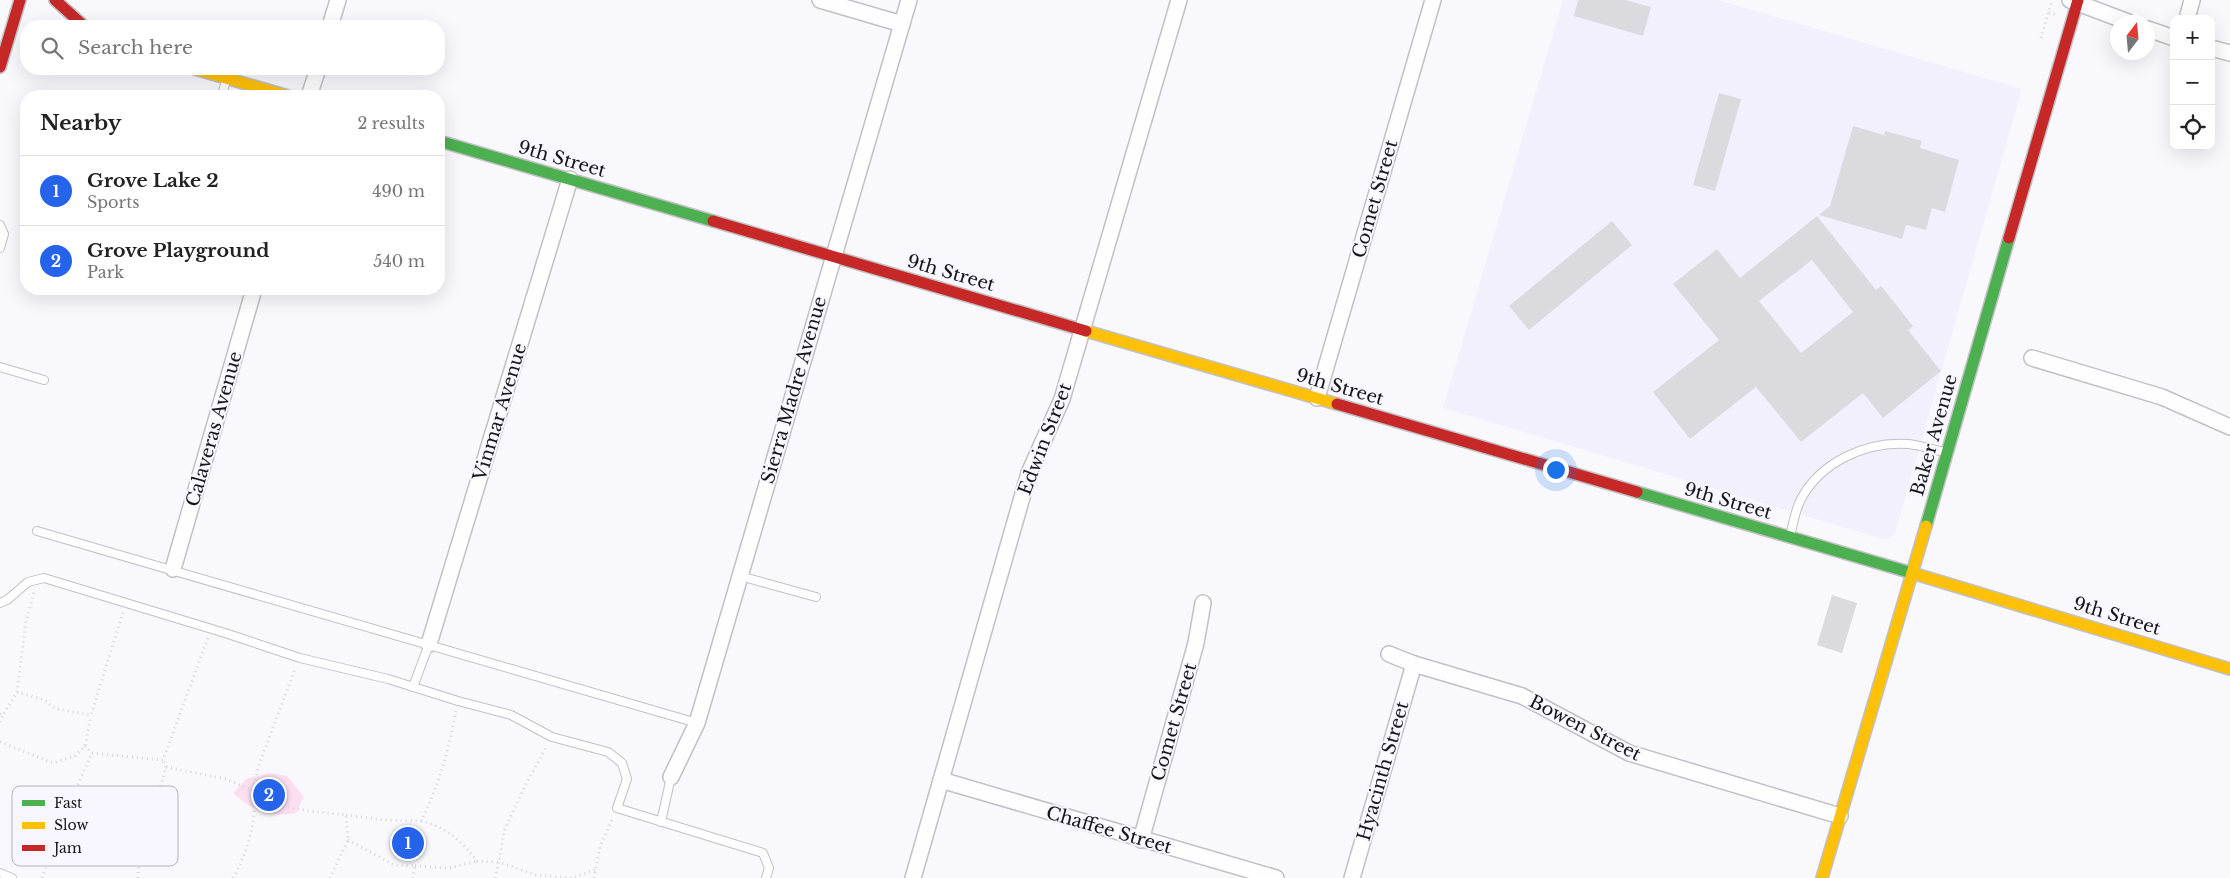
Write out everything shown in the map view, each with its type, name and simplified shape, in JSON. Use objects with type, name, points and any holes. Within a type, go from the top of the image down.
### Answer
[{"type":"street","points":[[0,67],[11,39],[20,0]]},
{"type":"street","points":[[54,0],[77,20]]},
{"type":"street","points":[[332,20],[338,0]]},
{"type":"street","points":[[820,0],[902,24]]},
{"type":"street","name":"Sierra Madre Avenue","points":[[671,777],[697,723],[909,0]]},
{"type":"street","name":"Edwin Street","points":[[913,878],[1029,473],[1062,400],[1179,0]]},
{"type":"street","name":"Comet Street","points":[[1317,398],[1433,0]]},
{"type":"street","points":[[2187,15],[2192,0]]},
{"type":"street","points":[[2075,1],[2110,15]]},
{"type":"street","name":"Baker Avenue","points":[[1822,878],[1913,573],[2075,1]]},
{"type":"street","points":[[2155,31],[2170,37]]},
{"type":"street","points":[[2215,49],[2230,53]]},
{"type":"street","points":[[216,75],[268,90]]},
{"type":"street","points":[[312,90],[316,75]]},
{"type":"street","name":"9th Street","points":[[445,142],[1913,573],[2230,669]]},
{"type":"street","name":"Vinmar Avenue","points":[[429,644],[570,179]]},
{"type":"street","name":"Calaveras Avenue","points":[[173,569],[252,295]]},
{"type":"street","points":[[2032,358],[2162,397],[2230,427]]},
{"type":"street","name":"Comet Street","points":[[1141,840],[1196,644],[1203,603]]},
{"type":"street","name":"Bowen Street","points":[[1389,654],[1414,664],[1522,696],[1629,753],[1840,816]]},
{"type":"street","name":"Hyacinth Street","points":[[1352,878],[1414,664]]},
{"type":"street","name":"Chaffee Street","points":[[941,780],[1276,878]]},
{"type":"lane","points":[[224,90],[227,78]]},
{"type":"lane","points":[[0,225],[4,234],[0,248]]},
{"type":"lane","points":[[0,367],[44,380]]},
{"type":"lane","points":[[1790,537],[1800,500],[1832,464],[1855,453],[1882,445],[1908,444],[1947,453]]},
{"type":"lane","points":[[37,531],[173,569],[697,723]]},
{"type":"lane","points":[[740,576],[816,597]]},
{"type":"lane","points":[[0,603],[7,600],[28,582],[44,578],[300,658],[511,715],[552,738],[608,752],[622,763],[627,779],[617,808],[762,853],[769,868],[766,878]]},
{"type":"lane","points":[[413,687],[429,644]]},
{"type":"lane","points":[[661,822],[671,777]]},
{"type":"lane","points":[[0,873],[12,878]]},
{"type":"path","points":[[2041,38],[2052,0]]},
{"type":"path","points":[[0,722],[2,714],[17,692],[26,622],[35,593],[33,581]]},
{"type":"path","points":[[0,742],[53,763],[75,756],[84,746],[91,715],[126,603]]},
{"type":"path","points":[[161,786],[166,766],[163,760],[211,629]]},
{"type":"path","points":[[233,878],[238,869],[251,829],[255,804],[252,790],[261,759],[300,658]]},
{"type":"path","points":[[17,692],[44,700],[56,709],[91,715]]},
{"type":"path","points":[[421,821],[433,799],[448,754],[458,701]]},
{"type":"path","points":[[495,878],[504,831],[526,784],[552,738]]},
{"type":"path","points":[[84,746],[92,753],[163,760]]},
{"type":"path","points":[[77,786],[92,753]]},
{"type":"path","points":[[166,766],[226,779],[252,790],[264,800],[290,808],[384,820],[421,821],[440,826],[465,846],[476,861]]},
{"type":"path","points":[[594,878],[600,846],[617,808]]},
{"type":"path","points":[[330,878],[348,840],[346,815]]},
{"type":"path","points":[[348,840],[394,865],[449,868],[476,861],[499,862],[536,875],[572,878],[595,870]]},
{"type":"path","points":[[42,878],[46,866]]},
{"type":"path","points":[[413,878],[415,866]]},
{"type":"shaded area","points":[[1563,0],[1718,0],[2022,89],[1895,533],[1890,538],[1883,539],[1443,408]]},
{"type":"shaded area","points":[[271,773],[287,776],[304,797],[296,813],[277,815],[262,812],[233,793],[246,779]]},
{"type":"building","points":[[1578,0],[1625,0],[1651,7],[1643,36],[1574,16]]},
{"type":"building","points":[[1719,93],[1741,99],[1715,191],[1693,185]]},
{"type":"building","points":[[1853,126],[1884,135],[1885,131],[1922,141],[1920,148],[1959,160],[1945,212],[1932,208],[1926,230],[1906,225],[1902,239],[1819,215],[1830,206]]},
{"type":"building","points":[[1817,216],[1876,290],[1881,286],[1913,326],[1908,330],[1941,371],[1883,418],[1863,393],[1801,442],[1756,387],[1690,439],[1653,392],[1719,340],[1673,284],[1717,249],[1740,278]],"holes":[[[1812,260],[1853,312],[1801,353],[1759,301]]]},
{"type":"building","points":[[1612,221],[1632,245],[1529,330],[1509,306]]},
{"type":"building","points":[[1832,595],[1857,603],[1842,653],[1817,645]]},
{"type":"traffic: fast","points":[[445,143],[713,221]]},
{"type":"traffic: fast","points":[[1926,526],[2009,238]]},
{"type":"traffic: fast","points":[[1637,492],[1912,573]]},
{"type":"traffic: slow","points":[[216,75],[267,90]]},
{"type":"traffic: slow","points":[[1086,331],[1337,404]]},
{"type":"traffic: slow","points":[[1822,878],[1926,526]]},
{"type":"traffic: slow","points":[[1912,573],[2230,669]]},
{"type":"traffic: jam","points":[[0,67],[20,0]]},
{"type":"traffic: jam","points":[[55,0],[77,20]]},
{"type":"traffic: jam","points":[[2009,238],[2078,0]]},
{"type":"traffic: jam","points":[[713,221],[1086,331]]},
{"type":"traffic: jam","points":[[1337,404],[1637,492]]},
{"type":"place","name":"Grove Playground","points":[[269,795]]},
{"type":"place","name":"Grove Lake 2","points":[[408,843]]}]
